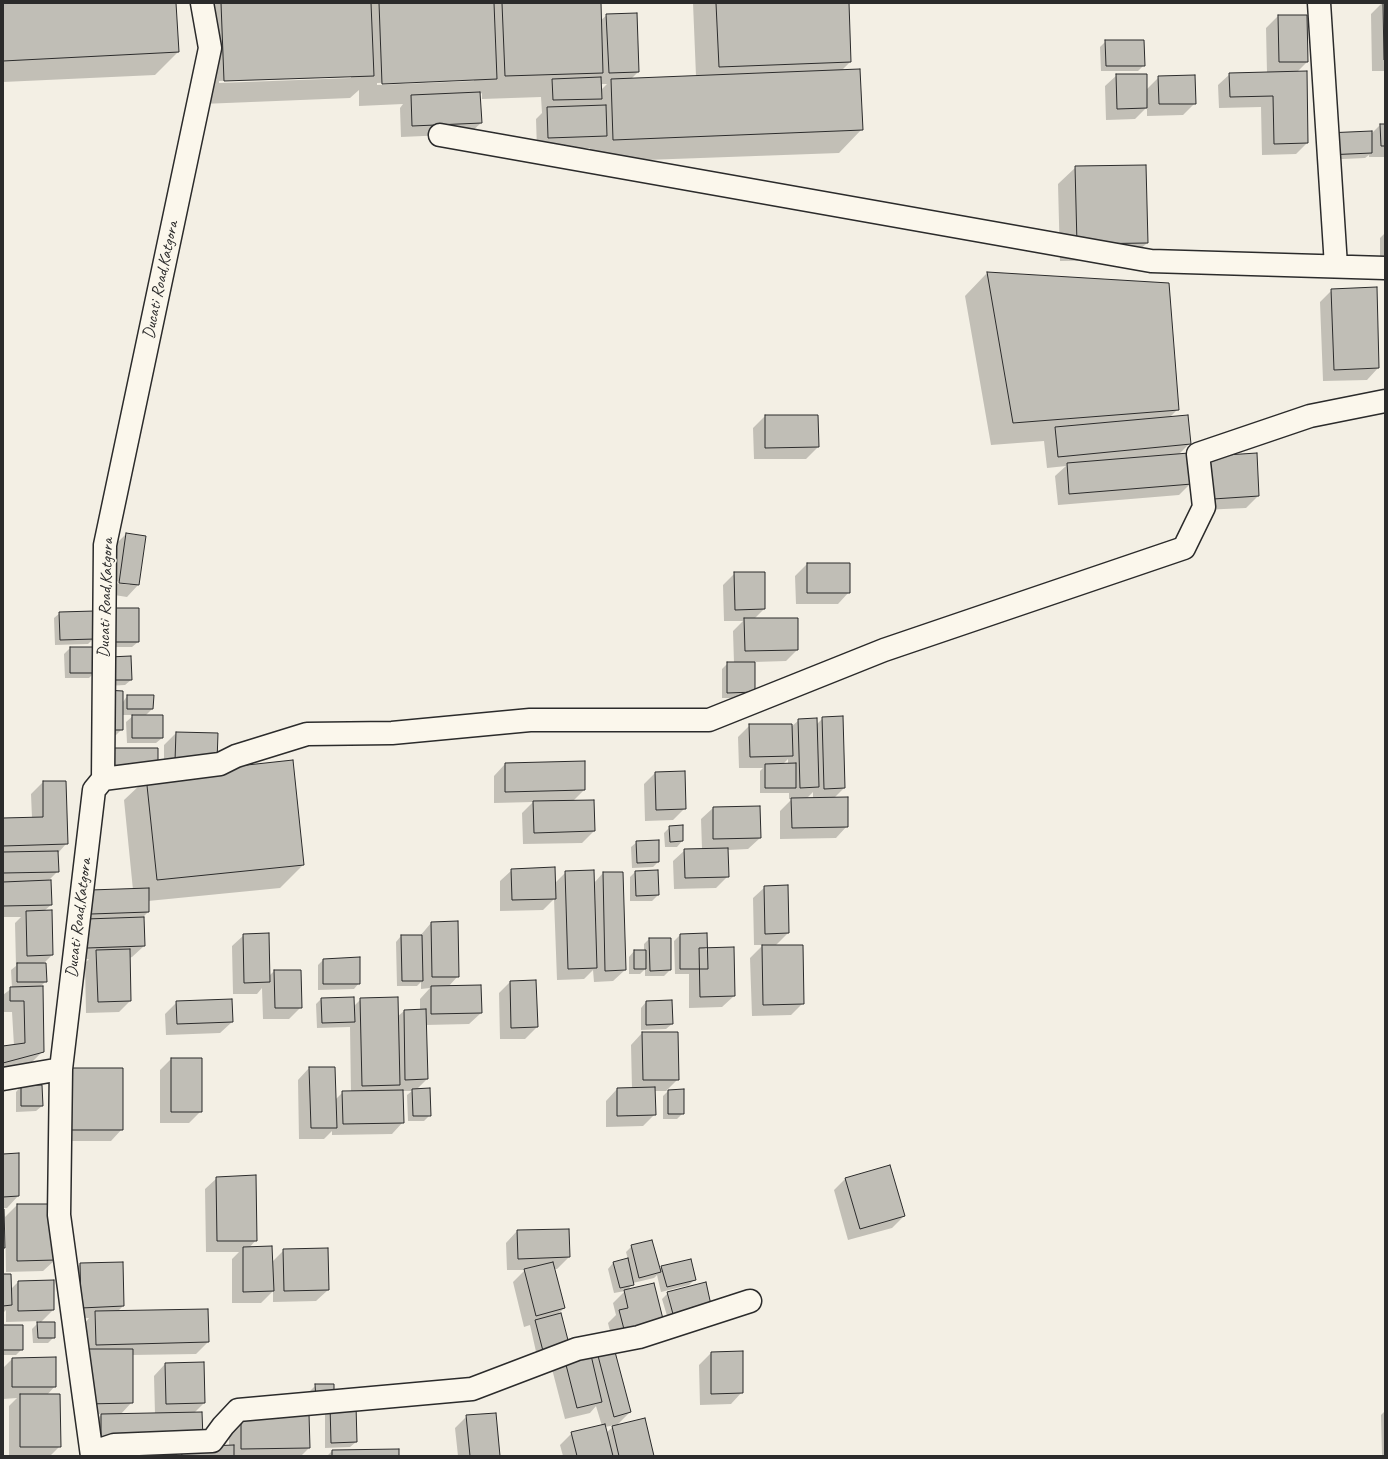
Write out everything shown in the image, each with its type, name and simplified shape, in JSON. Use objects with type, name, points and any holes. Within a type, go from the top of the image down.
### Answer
[{"type":"street","name":"Ducati Road,Katgora","points":[[93,1456],[59,1215],[61,1069],[94,790],[103,779],[105,545],[210,48],[202,3]]},
{"type":"street","points":[[1319,3],[1336,266]]},
{"type":"street","points":[[440,135],[1151,261],[1385,268]]},
{"type":"street","points":[[103,779],[220,764],[236,756],[307,734],[392,733],[530,720],[709,720],[884,650],[1184,548],[1204,507],[1198,454],[1310,416],[1385,401]]},
{"type":"street","points":[[3,1079],[61,1069]]},
{"type":"street","points":[[93,1456],[96,1451],[114,1445],[212,1441],[222,1426],[238,1410],[472,1389],[577,1349],[639,1337],[750,1301]]},
{"type":"building","points":[[3,3],[176,3],[179,52],[3,61]]},
{"type":"building","points":[[221,3],[371,3],[374,76],[224,81]]},
{"type":"building","points":[[379,3],[494,3],[497,79],[382,84]]},
{"type":"building","points":[[502,3],[601,3],[603,73],[505,76]]},
{"type":"building","points":[[716,3],[849,3],[851,62],[719,67]]},
{"type":"building","points":[[1383,3],[1385,3],[1385,60],[1384,60]]},
{"type":"building","points":[[637,13],[639,72],[609,73],[606,14]]},
{"type":"building","points":[[1278,15],[1307,15],[1308,62],[1279,62]]},
{"type":"building","points":[[1105,40],[1144,40],[1145,66],[1106,66]]},
{"type":"building","points":[[860,69],[863,130],[613,140],[611,79]]},
{"type":"building","points":[[1307,71],[1308,143],[1274,144],[1273,96],[1230,97],[1229,73]]},
{"type":"building","points":[[1116,74],[1147,74],[1147,108],[1117,109]]},
{"type":"building","points":[[1195,75],[1196,104],[1159,104],[1158,76]]},
{"type":"building","points":[[601,77],[602,99],[553,100],[552,79]]},
{"type":"building","points":[[480,92],[482,123],[412,126],[411,95]]},
{"type":"building","points":[[606,105],[607,136],[548,138],[547,107]]},
{"type":"building","points":[[1380,124],[1385,124],[1385,146],[1381,146]]},
{"type":"building","points":[[1372,131],[1372,153],[1326,155],[1326,133]]},
{"type":"building","points":[[1146,165],[1148,243],[1077,244],[1075,166]]},
{"type":"building","points":[[987,272],[1169,283],[1179,410],[1013,423]]},
{"type":"building","points":[[1377,287],[1379,368],[1334,370],[1331,289]]},
{"type":"building","points":[[765,415],[818,415],[819,447],[765,448]]},
{"type":"building","points":[[1188,415],[1191,444],[1058,457],[1055,427]]},
{"type":"building","points":[[1189,453],[1192,484],[1069,494],[1067,463]]},
{"type":"building","points":[[1257,453],[1259,496],[1213,499],[1210,456]]},
{"type":"building","points":[[126,533],[146,536],[139,585],[119,583]]},
{"type":"building","points":[[807,563],[850,563],[850,593],[807,593]]},
{"type":"building","points":[[734,572],[765,572],[765,609],[735,610]]},
{"type":"building","points":[[114,608],[139,608],[139,642],[114,642]]},
{"type":"building","points":[[95,611],[95,639],[60,640],[59,612]]},
{"type":"building","points":[[744,618],[798,618],[798,650],[745,651]]},
{"type":"building","points":[[70,647],[95,647],[96,673],[70,673]]},
{"type":"building","points":[[131,656],[132,680],[110,680],[109,657]]},
{"type":"building","points":[[727,662],[755,662],[755,692],[727,693]]},
{"type":"building","points":[[105,690],[123,691],[123,730],[106,730]]},
{"type":"building","points":[[127,695],[154,695],[153,709],[127,709]]},
{"type":"building","points":[[132,715],[163,715],[163,738],[132,738]]},
{"type":"building","points":[[843,716],[845,788],[824,789],[822,717]]},
{"type":"building","points":[[817,718],[819,787],[800,788],[798,719]]},
{"type":"building","points":[[749,724],[792,724],[793,756],[750,757]]},
{"type":"building","points":[[176,732],[218,733],[217,762],[175,761]]},
{"type":"building","points":[[104,748],[158,748],[158,770],[104,770]]},
{"type":"building","points":[[293,760],[304,865],[157,880],[146,776]]},
{"type":"building","points":[[585,761],[585,790],[505,792],[505,763]]},
{"type":"building","points":[[796,763],[796,788],[765,788],[765,764]]},
{"type":"building","points":[[685,771],[686,809],[656,810],[655,772]]},
{"type":"building","points":[[43,781],[66,781],[68,844],[3,846],[3,818],[43,817]]},
{"type":"building","points":[[848,797],[848,827],[792,828],[791,798]]},
{"type":"building","points":[[594,800],[595,831],[534,833],[533,801]]},
{"type":"building","points":[[760,806],[761,838],[713,839],[713,807]]},
{"type":"building","points":[[683,825],[683,841],[670,842],[669,826]]},
{"type":"building","points":[[659,840],[659,862],[637,863],[636,841]]},
{"type":"building","points":[[728,848],[729,877],[685,878],[684,849]]},
{"type":"building","points":[[58,851],[59,872],[3,873],[3,852]]},
{"type":"building","points":[[555,867],[556,899],[512,900],[511,869]]},
{"type":"building","points":[[594,870],[597,968],[568,969],[565,871]]},
{"type":"building","points":[[658,870],[659,895],[636,896],[635,871]]},
{"type":"building","points":[[603,872],[623,872],[626,970],[605,971]]},
{"type":"building","points":[[51,880],[52,905],[3,906],[3,882]]},
{"type":"building","points":[[788,885],[789,933],[765,934],[764,886]]},
{"type":"building","points":[[149,888],[149,912],[91,914],[90,890]]},
{"type":"building","points":[[52,910],[53,955],[27,956],[26,911]]},
{"type":"building","points":[[144,917],[145,946],[87,948],[86,919]]},
{"type":"building","points":[[458,921],[459,977],[432,977],[431,922]]},
{"type":"building","points":[[269,933],[270,982],[244,983],[243,934]]},
{"type":"building","points":[[707,933],[708,969],[680,969],[680,934]]},
{"type":"building","points":[[401,935],[422,935],[423,981],[402,981]]},
{"type":"building","points":[[649,938],[671,938],[671,970],[650,971]]},
{"type":"building","points":[[762,945],[803,945],[804,1004],[763,1005]]},
{"type":"building","points":[[734,947],[735,996],[700,997],[699,948]]},
{"type":"building","points":[[130,949],[131,1001],[98,1002],[96,950]]},
{"type":"building","points":[[634,950],[646,950],[646,969],[634,969]]},
{"type":"building","points":[[360,957],[360,984],[323,984],[323,959]]},
{"type":"building","points":[[17,963],[46,963],[47,982],[17,982]]},
{"type":"building","points":[[274,970],[301,970],[302,1008],[275,1008]]},
{"type":"building","points":[[536,980],[538,1027],[511,1028],[510,981]]},
{"type":"building","points":[[481,985],[482,1013],[431,1014],[431,986]]},
{"type":"building","points":[[43,986],[44,1052],[3,1063],[3,1046],[25,1043],[24,1001],[10,1001],[10,987]]},
{"type":"building","points":[[354,997],[355,1022],[322,1023],[321,998]]},
{"type":"building","points":[[398,997],[400,1085],[362,1086],[360,998]]},
{"type":"building","points":[[232,999],[233,1022],[177,1024],[176,1001]]},
{"type":"building","points":[[672,1000],[673,1024],[646,1025],[646,1001]]},
{"type":"building","points":[[426,1009],[428,1079],[405,1080],[404,1010]]},
{"type":"building","points":[[642,1032],[678,1032],[679,1080],[643,1080]]},
{"type":"building","points":[[171,1058],[202,1058],[202,1112],[171,1112]]},
{"type":"building","points":[[309,1067],[335,1067],[337,1128],[311,1128]]},
{"type":"building","points":[[65,1068],[123,1068],[123,1130],[66,1130]]},
{"type":"building","points":[[21,1085],[42,1085],[43,1106],[21,1106]]},
{"type":"building","points":[[655,1087],[656,1115],[617,1116],[617,1088]]},
{"type":"building","points":[[430,1088],[431,1116],[413,1116],[412,1089]]},
{"type":"building","points":[[684,1089],[684,1114],[668,1114],[668,1090]]},
{"type":"building","points":[[403,1090],[404,1123],[343,1124],[342,1091]]},
{"type":"building","points":[[19,1153],[19,1196],[3,1197],[3,1154]]},
{"type":"building","points":[[890,1165],[905,1216],[860,1229],[845,1178]]},
{"type":"building","points":[[256,1175],[257,1241],[217,1241],[216,1177]]},
{"type":"building","points":[[17,1204],[56,1204],[56,1260],[17,1261]]},
{"type":"building","points":[[4,1209],[5,1248],[3,1248]]},
{"type":"building","points":[[569,1229],[570,1257],[518,1259],[517,1230]]},
{"type":"building","points":[[652,1240],[661,1272],[639,1278],[631,1245]]},
{"type":"building","points":[[272,1246],[274,1291],[243,1292],[243,1247]]},
{"type":"building","points":[[328,1248],[329,1290],[284,1291],[283,1249]]},
{"type":"building","points":[[628,1258],[634,1285],[620,1288],[613,1262]]},
{"type":"building","points":[[691,1259],[696,1280],[667,1287],[661,1266]]},
{"type":"building","points":[[123,1262],[124,1306],[81,1308],[80,1263]]},
{"type":"building","points":[[553,1262],[565,1308],[536,1316],[524,1269]]},
{"type":"building","points":[[3,1274],[11,1274],[12,1305],[3,1306]]},
{"type":"building","points":[[54,1280],[54,1310],[18,1311],[18,1281]]},
{"type":"building","points":[[706,1282],[711,1305],[673,1314],[667,1292]]},
{"type":"building","points":[[654,1283],[665,1327],[626,1337],[619,1310],[628,1308],[624,1290]]},
{"type":"building","points":[[208,1309],[209,1342],[96,1345],[95,1311]]},
{"type":"building","points":[[561,1313],[569,1344],[543,1351],[535,1320]]},
{"type":"building","points":[[37,1322],[55,1322],[55,1338],[38,1338]]},
{"type":"building","points":[[3,1325],[23,1325],[23,1350],[3,1350]]},
{"type":"building","points":[[614,1348],[631,1412],[614,1417],[597,1352]]},
{"type":"building","points":[[86,1349],[133,1349],[133,1403],[86,1404]]},
{"type":"building","points":[[590,1351],[602,1402],[577,1408],[564,1357]]},
{"type":"building","points":[[743,1351],[743,1393],[711,1394],[711,1352]]},
{"type":"building","points":[[56,1357],[56,1387],[12,1387],[12,1358]]},
{"type":"building","points":[[204,1362],[205,1403],[166,1404],[165,1363]]},
{"type":"building","points":[[315,1384],[334,1384],[334,1400],[316,1400]]},
{"type":"building","points":[[20,1394],[60,1394],[61,1447],[20,1447]]},
{"type":"building","points":[[330,1405],[356,1405],[357,1442],[331,1443]]},
{"type":"building","points":[[202,1412],[203,1439],[101,1440],[101,1414]]},
{"type":"building","points":[[496,1413],[500,1456],[470,1456],[466,1415]]},
{"type":"building","points":[[309,1414],[310,1448],[241,1449],[241,1415]]},
{"type":"building","points":[[645,1418],[654,1456],[619,1456],[612,1426]]},
{"type":"building","points":[[605,1424],[613,1456],[577,1456],[571,1432]]},
{"type":"building","points":[[234,1445],[234,1456],[182,1456],[181,1447]]},
{"type":"building","points":[[399,1449],[399,1456],[332,1456],[332,1450]]},
{"type":"building","points":[[164,1454],[164,1456],[100,1456]]}]
